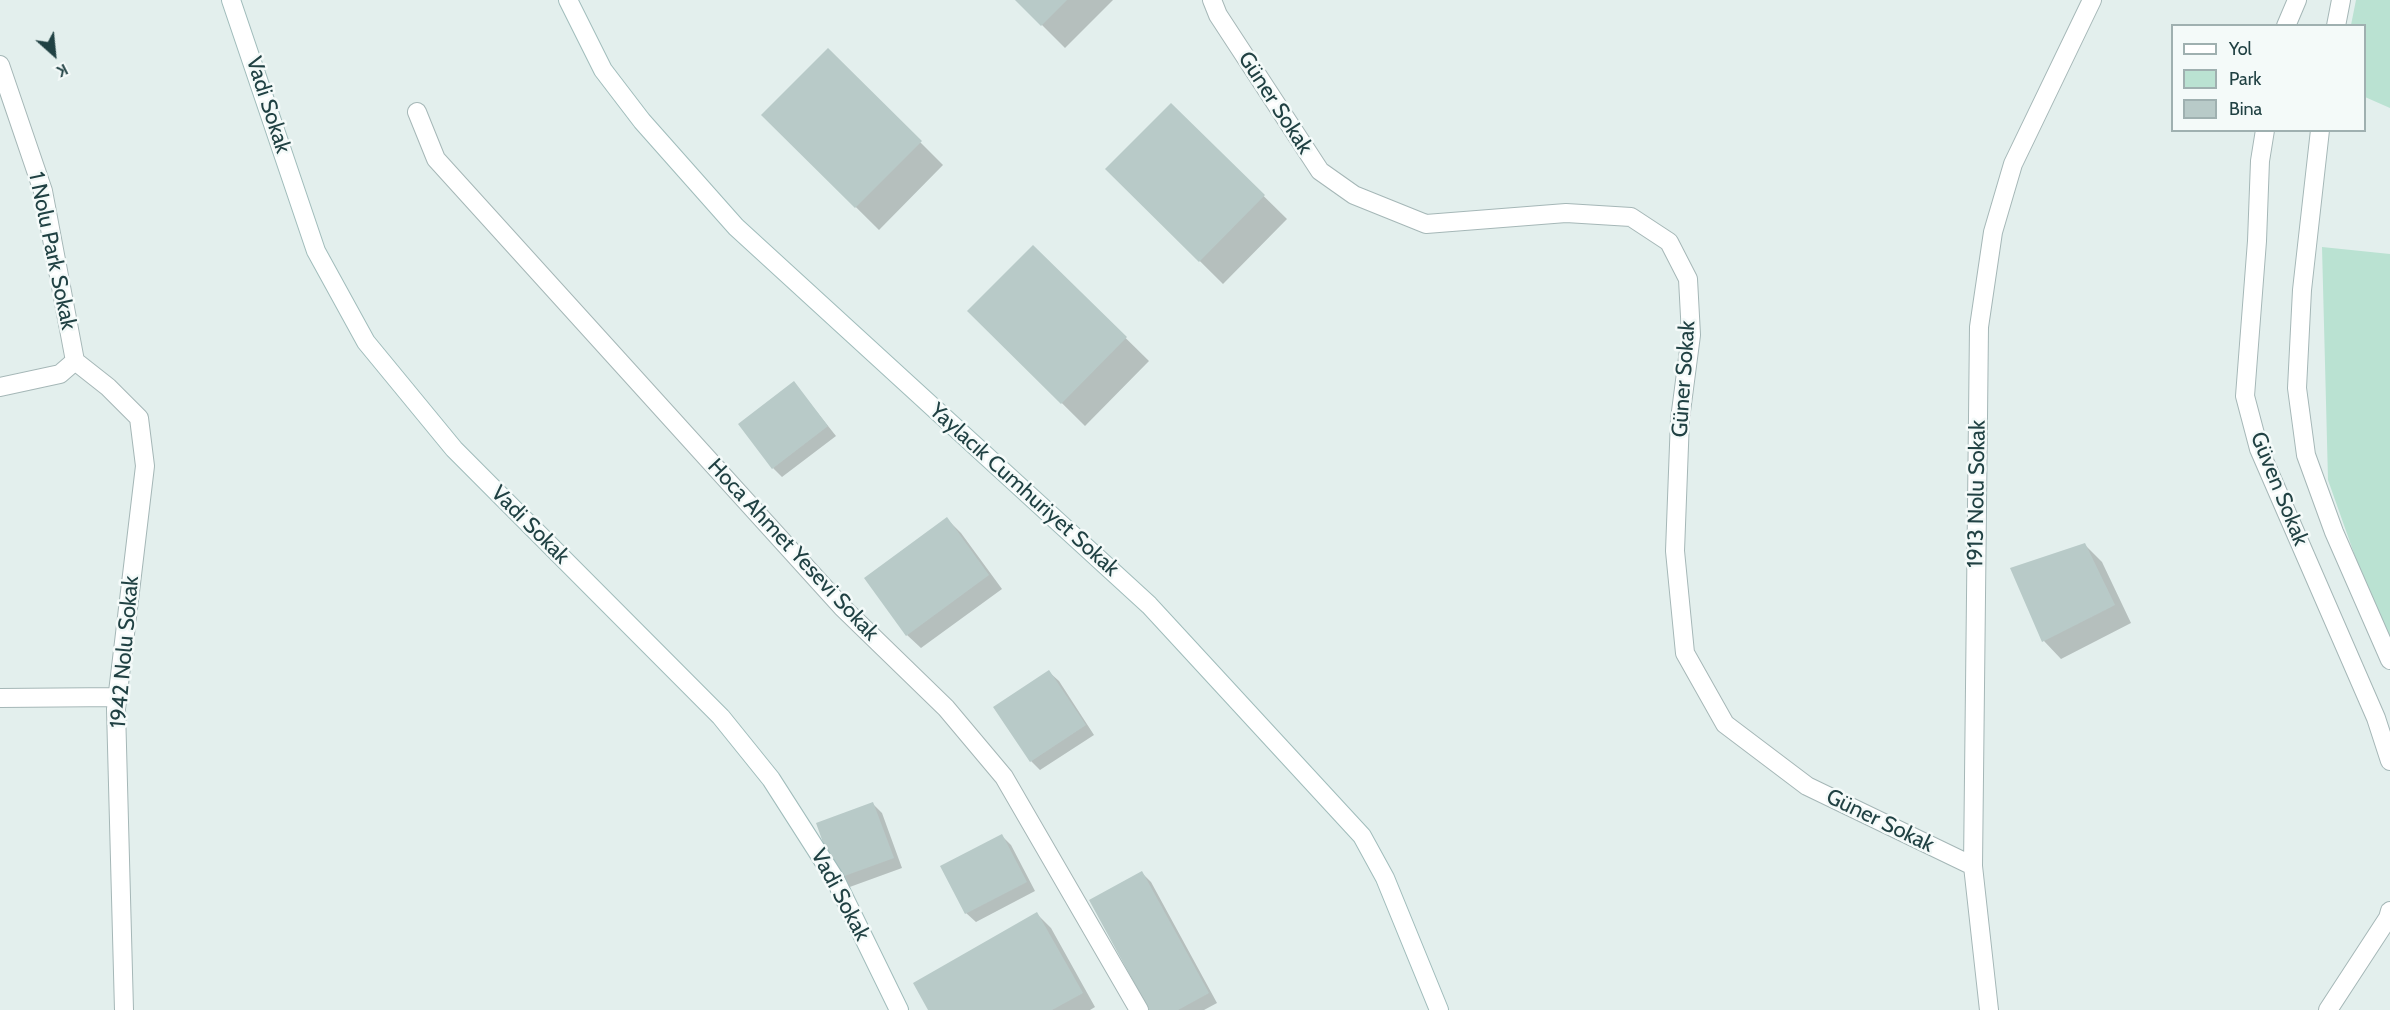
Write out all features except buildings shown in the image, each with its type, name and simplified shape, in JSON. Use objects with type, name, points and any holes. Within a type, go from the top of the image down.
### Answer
[{"type":"street","name":"Vadi Sokak","points":[[231,0],[316,251],[366,342],[454,448],[721,717],[771,779],[835,879],[899,1010]]},
{"type":"street","name":"Yaylacık Cumhuriyet Sokak","points":[[568,0],[603,70],[642,121],[736,226],[1149,605],[1362,836],[1385,878],[1439,1010]]},
{"type":"street","name":"Güner Sokak","points":[[1212,0],[1218,15],[1320,171],[1354,195],[1426,224],[1566,213],[1631,217],[1669,242],[1688,279],[1691,335],[1680,419],[1675,551],[1685,653],[1725,724],[1807,786],[1973,866]]},
{"type":"street","name":"1913 Nolu Sokak","points":[[1989,1010],[1973,866],[1979,327],[1993,232],[2013,164],[2092,0]]},
{"type":"street","points":[[2287,24],[2297,0]]},
{"type":"street","points":[[2336,24],[2341,0]]},
{"type":"street","name":"1 Nolu Park Sokak","points":[[0,65],[43,191],[75,361],[60,374],[0,387]]},
{"type":"street","name":"Hoca Ahmet Yesevi Sokak","points":[[417,112],[436,159],[842,607],[946,708],[1004,777],[1139,1010]]},
{"type":"street","name":"Güven Sokak","points":[[2265,132],[2260,160],[2257,241],[2245,396],[2259,449],[2376,718],[2390,761]]},
{"type":"street","name":"Güven Sokak","points":[[2320,132],[2302,290],[2297,388],[2300,411],[2306,455],[2334,532],[2390,660]]},
{"type":"street","name":"1942 Nolu Sokak","points":[[75,361],[108,387],[139,418],[145,466],[118,697],[123,1010]]},
{"type":"street","points":[[0,698],[118,697]]},
{"type":"street","points":[[2328,1010],[2388,918],[2390,911]]},
{"type":"green space","points":[[2356,0],[2390,0],[2390,108],[2366,97],[2366,24],[2351,24]]},
{"type":"green space","points":[[2322,247],[2390,254],[2390,655],[2328,480]]}]
